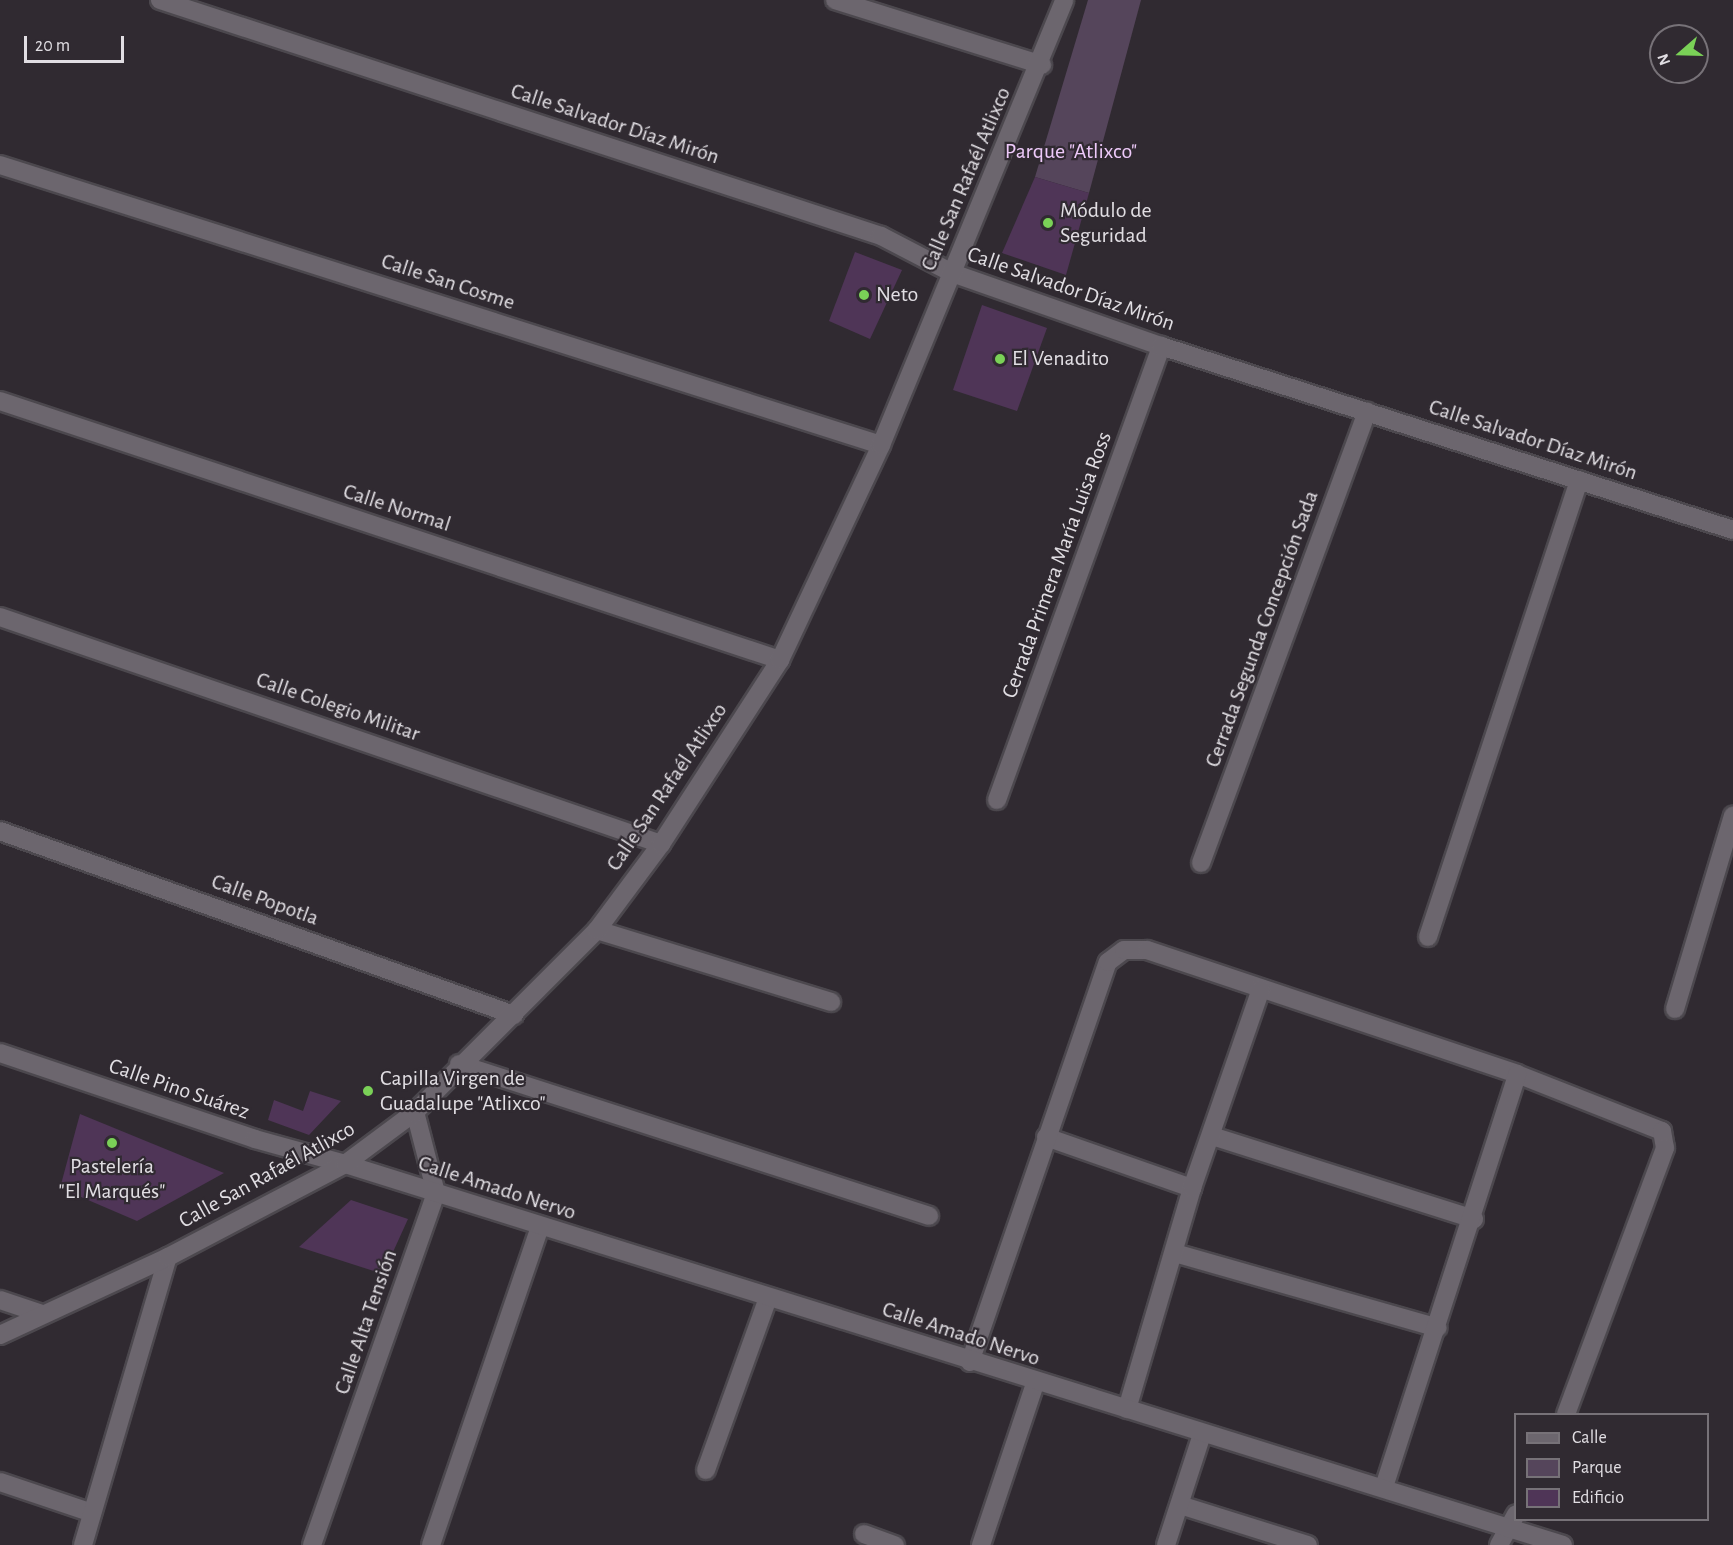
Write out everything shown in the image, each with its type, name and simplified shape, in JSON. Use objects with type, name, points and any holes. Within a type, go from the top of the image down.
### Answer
[{"type":"street","name":"Calle Salvador Díaz Mirón","points":[[160,0],[881,236],[951,273],[1161,346],[1733,530]]},
{"type":"street","points":[[835,0],[1042,65]]},
{"type":"street","name":"Calle San Rafaél Atlixco","points":[[0,1335],[168,1257],[345,1164],[415,1112],[459,1064],[514,1015],[597,930],[661,844],[780,660],[880,444],[951,273],[1042,65],[1064,0]]},
{"type":"street","name":"Calle San Cosme","points":[[0,165],[880,444]]},
{"type":"street","name":"Cerrada Primera María Luisa Ross","points":[[997,800],[1161,346]]},
{"type":"street","name":"Calle Normal","points":[[0,401],[780,660]]},
{"type":"street","name":"Cerrada Segunda Concepción Sada","points":[[1201,863],[1367,412]]},
{"type":"street","points":[[1428,937],[1579,480]]},
{"type":"street","name":"Calle Colegio Militar","points":[[0,617],[661,844]]},
{"type":"street","points":[[1675,1009],[1733,816]]},
{"type":"street","name":"Calle Popotla","points":[[0,831],[514,1015]]},
{"type":"street","points":[[597,930],[831,1002]]},
{"type":"street","points":[[970,1362],[1108,962],[1124,950],[1147,950],[1517,1074],[1643,1121],[1662,1131],[1665,1148],[1566,1413]]},
{"type":"street","points":[[1127,1409],[1175,1253],[1192,1188],[1212,1136],[1261,989]]},
{"type":"street","name":"Calle Pino Suárez","points":[[0,1053],[255,1139],[345,1164]]},
{"type":"street","points":[[459,1064],[929,1216]]},
{"type":"street","points":[[1383,1487],[1474,1220],[1517,1074]]},
{"type":"street","points":[[415,1112],[436,1193]]},
{"type":"street","points":[[1212,1136],[1474,1220]]},
{"type":"street","points":[[1046,1137],[1192,1188]]},
{"type":"street","name":"Calle Amado Nervo","points":[[345,1164],[1035,1384],[1127,1409],[1202,1434],[1383,1487],[1512,1520]]},
{"type":"street","name":"Calle Alta Tensión","points":[[312,1545],[436,1193]]},
{"type":"street","points":[[431,1545],[540,1227]]},
{"type":"street","points":[[1175,1253],[1438,1328]]},
{"type":"street","points":[[83,1545],[168,1257]]},
{"type":"street","points":[[706,1470],[768,1298]]},
{"type":"street","points":[[0,1300],[42,1314]]},
{"type":"street","points":[[981,1545],[1035,1384]]},
{"type":"street","points":[[1167,1545],[1202,1434]]},
{"type":"street","points":[[0,1482],[92,1513]]},
{"type":"street","points":[[1180,1505],[1308,1545]]},
{"type":"street","points":[[1499,1545],[1512,1520]]},
{"type":"street","name":"Calle Amado Nervo","points":[[1514,1521],[1563,1545]]},
{"type":"street","points":[[864,1534],[895,1545]]},
{"type":"green space","name":"Parque \"Atlixco\"","points":[[1088,0],[1141,0],[1089,193],[1035,177]]},
{"type":"building","name":"Módulo de Seguridad","points":[[1035,177],[1089,193],[1066,275],[1002,253]]},
{"type":"building","name":"Neto","points":[[855,252],[902,270],[870,339],[829,321]]},
{"type":"building","name":"El Venadito","points":[[982,305],[1047,328],[1017,411],[953,390]]},
{"type":"building","points":[[310,1091],[341,1101],[309,1135],[268,1120],[274,1100],[303,1111]]},
{"type":"building","name":"Pastelería \"El Marqués\"","points":[[80,1114],[224,1173],[137,1221],[60,1188]]},
{"type":"building","points":[[351,1200],[408,1219],[383,1274],[299,1247]]},
{"type":"place","name":"Módulo de Seguridad","points":[[1048,223]]},
{"type":"place","name":"Neto","points":[[864,295]]},
{"type":"place","name":"El Venadito","points":[[1000,359]]},
{"type":"place","name":"Capilla Virgen de Guadalupe \"Atlixco\"","points":[[368,1091]]},
{"type":"place","name":"Pastelería \"El Marqués\"","points":[[112,1143]]}]
